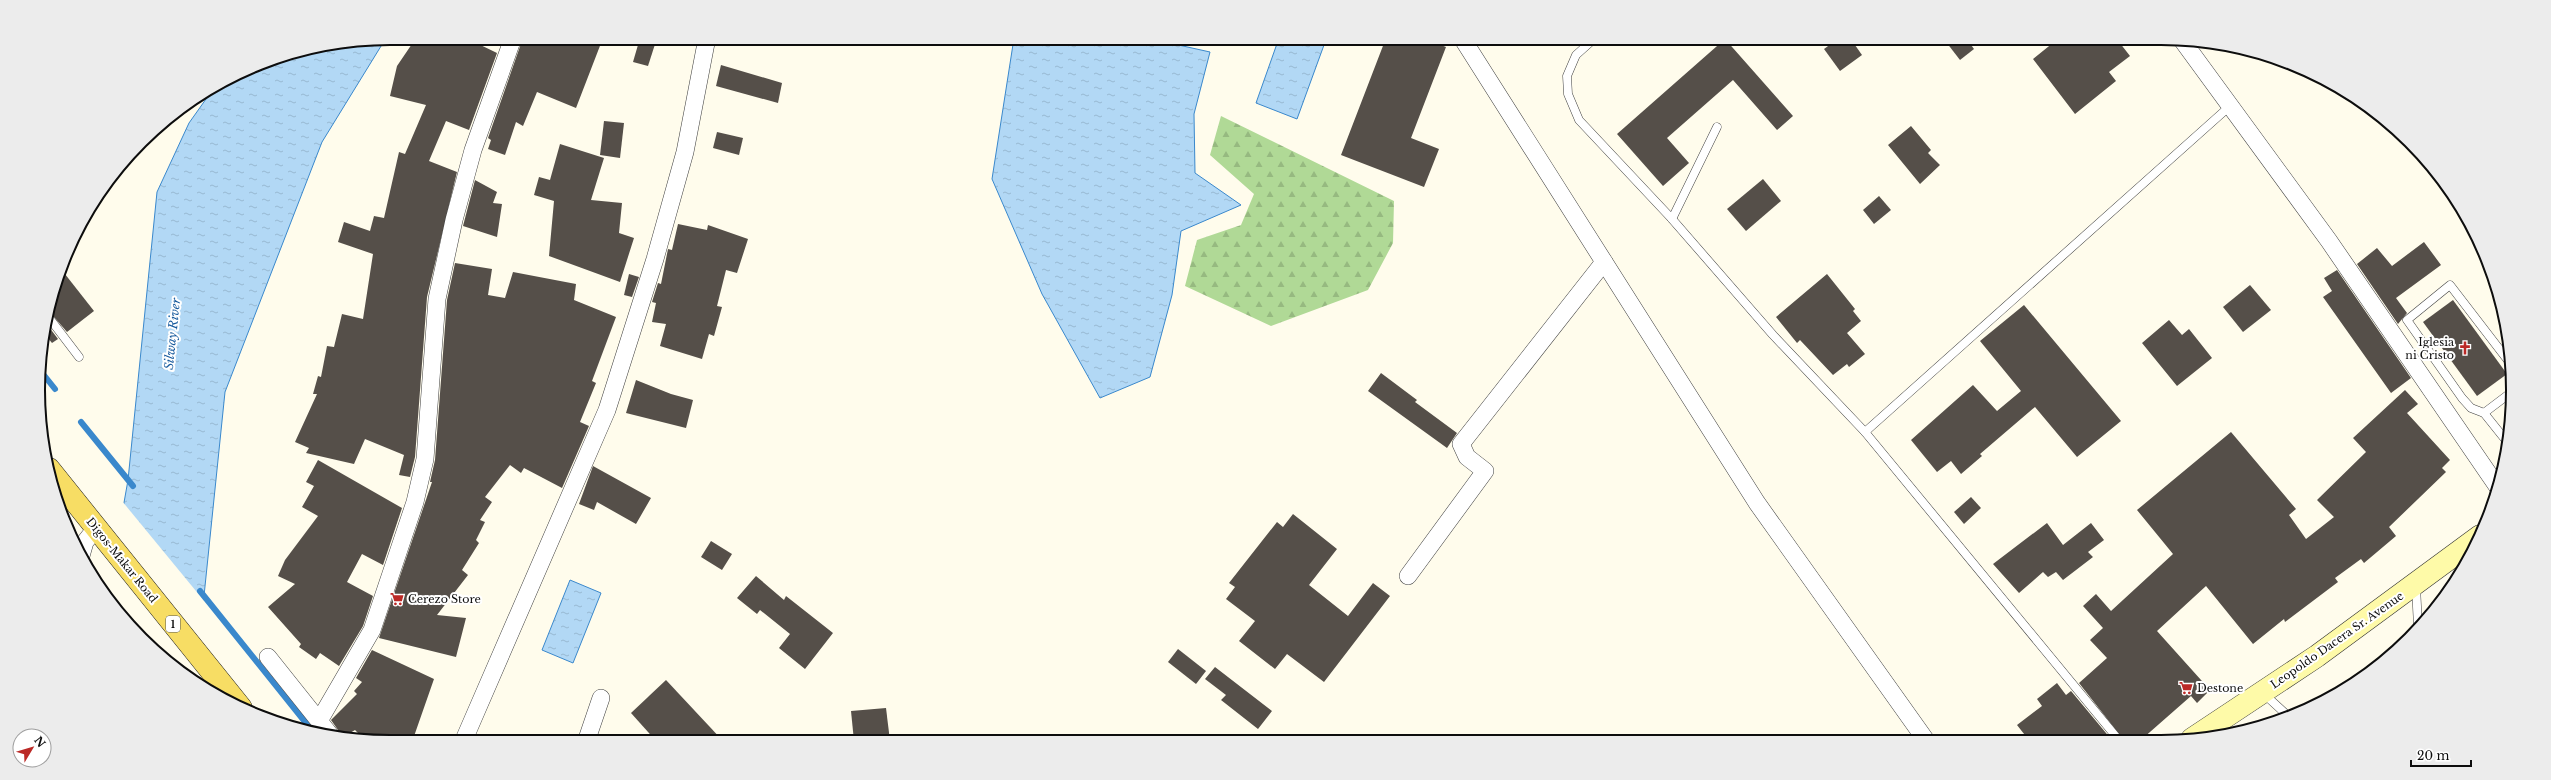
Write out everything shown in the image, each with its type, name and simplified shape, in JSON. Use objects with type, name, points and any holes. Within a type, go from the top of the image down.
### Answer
[{"type":"main road","name":"Digos-Makar Road","points":[[57,478],[232,696]]},
{"type":"main road","name":"Leopoldo Dacera Sr. Avenue","points":[[2202,732],[2263,692],[2416,584],[2470,544]]},
{"type":"street","points":[[319,721],[372,630],[415,502],[425,459],[438,299],[454,220],[474,150],[511,45]]},
{"type":"street","points":[[466,735],[546,547],[607,410],[655,259],[685,152],[706,45]]},
{"type":"street","points":[[1466,45],[1757,503],[1921,735]]},
{"type":"street","points":[[2187,46],[2329,241],[2493,481]]},
{"type":"street","points":[[1408,576],[1485,471],[1467,457],[1461,444],[1604,262]]},
{"type":"street","points":[[84,548],[86,542],[101,534]]},
{"type":"street","points":[[268,657],[325,728]]},
{"type":"street","points":[[588,735],[601,698]]},
{"type":"lane","points":[[1587,45],[1576,55],[1567,76],[1568,94],[1579,120],[1672,219],[1773,335],[1865,432],[2115,735]]},
{"type":"lane","points":[[1865,432],[2230,106]]},
{"type":"lane","points":[[1672,219],[1717,127]]},
{"type":"lane","points":[[2503,436],[2484,413],[2471,408],[2462,398],[2407,320],[2450,285],[2504,355]]},
{"type":"lane","points":[[52,322],[79,357]]},
{"type":"lane","points":[[2484,413],[2506,397]]},
{"type":"lane","points":[[2416,584],[2418,620]]},
{"type":"lane","points":[[2263,692],[2284,712]]},
{"type":"green space","points":[[1221,116],[1394,201],[1393,243],[1368,290],[1271,326],[1185,286],[1197,240],[1241,225],[1254,194],[1210,155]]},
{"type":"water","name":"Silway River","points":[[381,45],[322,142],[225,392],[204,596],[187,669],[146,634],[109,590],[128,480],[157,192],[189,123],[207,97],[258,71],[279,63],[323,52],[345,48]]},
{"type":"water","points":[[1013,45],[1178,45],[1210,52],[1194,114],[1195,173],[1241,205],[1181,231],[1172,295],[1150,377],[1100,398],[1042,294],[992,179]]},
{"type":"water","points":[[1277,45],[1324,45],[1297,119],[1256,103]]},
{"type":"water","points":[[570,580],[601,593],[573,663],[542,650]]},
{"type":"pier","points":[[122,501],[205,602],[188,670],[146,634],[107,588]]},
{"type":"building","points":[[411,45],[480,45],[497,53],[469,130],[446,121],[429,161],[457,172],[427,297],[415,457],[410,477],[399,475],[404,455],[365,439],[354,464],[306,453],[309,448],[295,442],[317,394],[313,394],[318,376],[321,377],[327,346],[334,347],[342,314],[363,319],[373,254],[338,242],[344,222],[370,231],[374,216],[384,218],[399,152],[405,154],[426,105],[390,96],[397,66]]},
{"type":"building","points":[[521,45],[600,45],[576,108],[537,92],[523,126],[516,122],[505,155],[488,149],[491,140],[488,138]]},
{"type":"building","points":[[638,45],[655,45],[648,66],[633,62]]},
{"type":"building","points":[[1383,45],[1441,45],[1446,47],[1411,138],[1439,149],[1424,187],[1341,155]]},
{"type":"building","points":[[1718,45],[1730,45],[1793,116],[1777,130],[1733,80],[1667,138],[1689,163],[1663,186],[1617,134]]},
{"type":"building","points":[[1829,45],[1855,45],[1862,55],[1840,71],[1824,49]]},
{"type":"building","points":[[1948,45],[1971,45],[1974,49],[1960,60]]},
{"type":"building","points":[[2050,45],[2121,45],[2130,56],[2109,72],[2116,81],[2075,114],[2033,59]]},
{"type":"building","points":[[721,65],[782,83],[778,103],[716,86]]},
{"type":"building","points":[[604,121],[624,123],[620,158],[600,155]]},
{"type":"building","points":[[1911,126],[1931,150],[1928,153],[1940,165],[1920,184],[1888,145]]},
{"type":"building","points":[[717,132],[743,138],[739,155],[713,148]]},
{"type":"building","points":[[560,144],[604,158],[591,200],[622,203],[619,233],[634,238],[620,282],[549,256],[554,201],[534,195],[539,177],[550,180]]},
{"type":"building","points":[[1763,179],[1781,201],[1746,231],[1727,209]]},
{"type":"building","points":[[475,180],[497,192],[493,203],[502,204],[497,237],[463,226]]},
{"type":"building","points":[[1879,196],[1891,210],[1874,224],[1863,210]]},
{"type":"building","points":[[678,224],[707,230],[708,225],[748,239],[737,273],[726,270],[717,306],[722,307],[714,336],[709,334],[702,359],[660,346],[666,324],[652,322],[656,303],[652,302],[658,283],[661,284],[668,249],[672,250]]},
{"type":"building","points":[[2424,242],[2441,265],[2396,298],[2407,313],[2398,324],[2357,264],[2377,248],[2392,266]]},
{"type":"building","points":[[455,263],[492,269],[488,295],[505,298],[513,272],[576,284],[574,300],[616,317],[592,381],[596,383],[580,422],[589,426],[562,488],[524,468],[521,473],[510,465],[485,497],[492,502],[480,520],[485,522],[476,540],[479,543],[462,570],[468,575],[437,615],[466,618],[456,657],[379,638],[432,482],[430,482],[435,460],[447,300]]},
{"type":"building","points":[[2337,270],[2411,378],[2391,393],[2323,297],[2332,291],[2324,278]]},
{"type":"building","points":[[65,274],[94,311],[67,332],[54,316]]},
{"type":"building","points":[[629,274],[639,277],[632,297],[624,295]]},
{"type":"building","points":[[1827,274],[1855,309],[1853,311],[1861,321],[1847,333],[1865,354],[1849,367],[1847,364],[1833,375],[1800,340],[1797,343],[1776,317]]},
{"type":"building","points":[[2250,285],[2271,310],[2243,332],[2223,307]]},
{"type":"building","name":"Iglesia ni Cristo","points":[[2453,300],[2505,372],[2505,375],[2477,396],[2423,322]]},
{"type":"building","points":[[2024,305],[2121,421],[2077,457],[2035,407],[1980,454],[1982,456],[1961,474],[1951,461],[1937,472],[1911,440],[1973,385],[1997,411],[2021,391],[1980,341]]},
{"type":"building","points":[[2169,320],[2182,335],[2189,329],[2212,358],[2177,386],[2142,343]]},
{"type":"building","points":[[51,329],[58,339],[52,343],[49,339]]},
{"type":"building","points":[[1381,373],[1417,400],[1415,402],[1457,433],[1447,448],[1368,391]]},
{"type":"building","points":[[636,380],[671,394],[693,400],[686,428],[626,413]]},
{"type":"building","points":[[2405,390],[2418,404],[2407,413],[2450,460],[2442,468],[2446,472],[2389,527],[2396,536],[2364,563],[2361,559],[2335,578],[2338,582],[2285,622],[2284,619],[2253,644],[2206,586],[2157,631],[2210,690],[2197,703],[2191,696],[2147,735],[2120,735],[2079,683],[2107,658],[2090,640],[2103,628],[2083,606],[2096,594],[2111,611],[2173,554],[2137,510],[2231,432],[2296,509],[2289,515],[2306,539],[2334,517],[2317,500],[2366,452],[2353,438]]},
{"type":"building","points":[[318,460],[402,508],[383,565],[362,554],[347,582],[373,596],[363,626],[339,666],[320,653],[316,659],[299,647],[301,644],[268,607],[295,584],[278,576],[285,560],[318,516],[302,507],[314,486],[306,482]]},
{"type":"building","points":[[593,466],[651,498],[636,524],[597,502],[594,510],[579,504]]},
{"type":"building","points":[[1971,497],[1981,508],[1964,524],[1954,512]]},
{"type":"building","points":[[1293,514],[1337,549],[1309,585],[1348,616],[1373,583],[1390,596],[1324,682],[1287,654],[1275,669],[1239,641],[1255,621],[1226,599],[1235,587],[1229,583],[1277,522],[1283,527]]},
{"type":"building","points":[[2047,523],[2063,545],[2091,523],[2104,540],[2088,552],[2093,557],[2063,580],[2056,572],[2048,577],[2043,572],[2019,593],[1993,564]]},
{"type":"building","points":[[711,541],[732,554],[722,570],[701,557]]},
{"type":"building","points":[[756,576],[784,600],[786,596],[833,633],[805,669],[779,648],[790,634],[760,610],[757,614],[737,598]]},
{"type":"building","points":[[1178,649],[1206,671],[1196,684],[1168,662]]},
{"type":"building","points":[[372,650],[434,679],[414,735],[367,734],[358,733],[355,730],[351,733],[339,731],[331,720],[357,694],[354,691],[362,682],[356,678]]},
{"type":"building","points":[[1215,667],[1272,711],[1258,729],[1221,700],[1226,695],[1205,679]]},
{"type":"building","points":[[666,680],[717,735],[651,735],[631,713]]},
{"type":"building","points":[[2057,683],[2066,695],[2071,691],[2108,735],[2025,735],[2017,725],[2042,706],[2037,699]]},
{"type":"building","points":[[886,708],[889,735],[853,735],[851,711]]},
{"type":"waterway","points":[[46,377],[55,389]]},
{"type":"waterway","points":[[81,422],[133,486]]},
{"type":"waterway","points":[[200,591],[307,724]]},
{"type":"place","name":"Iglesia ni Cristo","points":[[2465,348]]},
{"type":"place","name":"Cerezo Store","points":[[397,599]]},
{"type":"place","name":"Destone","points":[[2186,688]]}]
